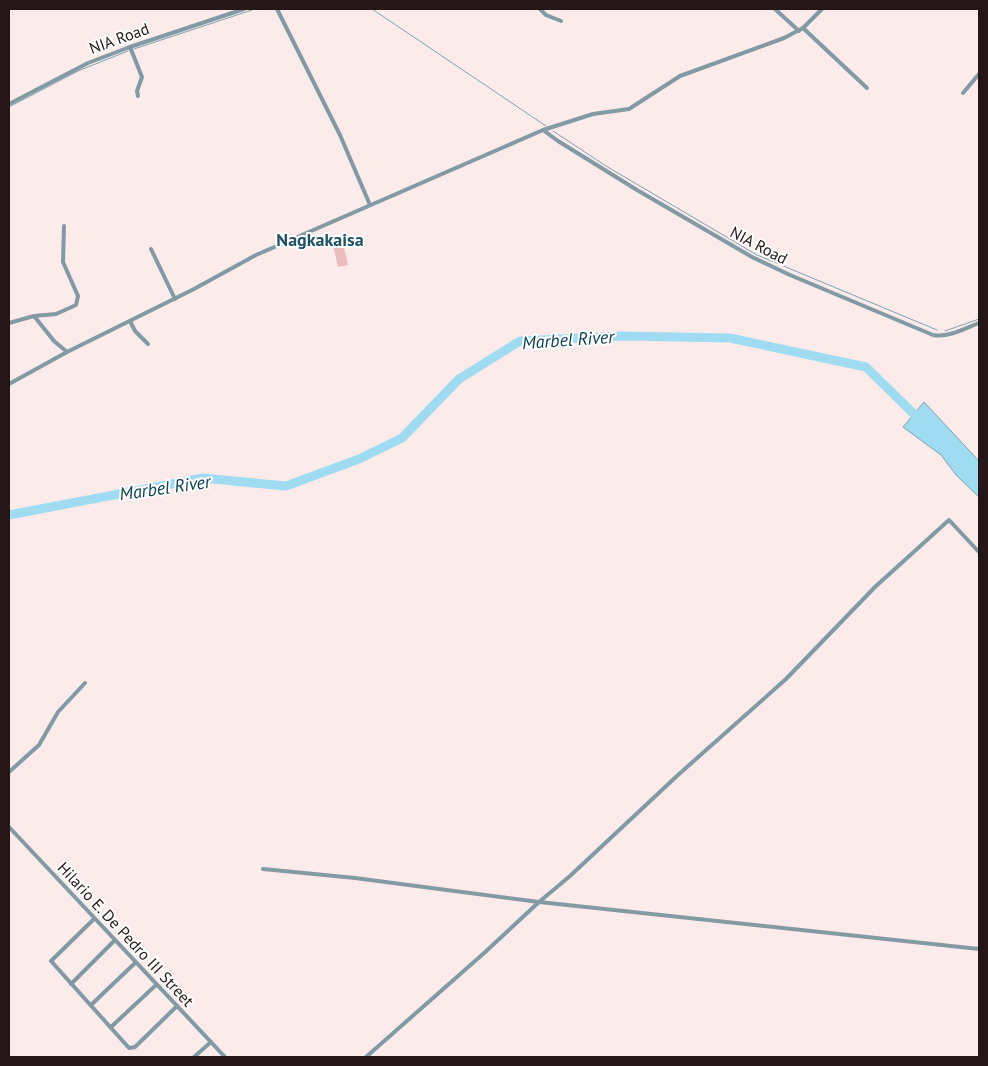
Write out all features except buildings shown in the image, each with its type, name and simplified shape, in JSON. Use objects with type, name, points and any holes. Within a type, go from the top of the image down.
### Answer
[{"type":"street","name":"NIA Road","points":[[9,104],[88,63],[130,46],[244,9]]},
{"type":"street","points":[[277,9],[340,135],[370,205]]},
{"type":"street","points":[[540,9],[546,15],[561,21]]},
{"type":"street","points":[[775,9],[867,88]]},
{"type":"street","points":[[9,384],[67,352],[175,299],[256,255],[543,130],[593,114],[629,109],[680,76],[801,30],[822,9]]},
{"type":"street","points":[[130,46],[142,77],[137,91],[138,96]]},
{"type":"street","points":[[963,93],[979,74]]},
{"type":"street","name":"NIA Road","points":[[543,130],[637,190],[752,257],[783,272],[934,335],[947,334],[979,323]]},
{"type":"street","points":[[9,323],[34,316],[56,314],[74,308],[78,296],[63,262],[64,226]]},
{"type":"street","points":[[151,249],[175,299]]},
{"type":"street","points":[[34,316],[54,341],[67,352]]},
{"type":"street","points":[[130,321],[135,331],[148,344]]},
{"type":"street","points":[[366,1057],[570,876],[678,775],[786,679],[892,570],[949,520],[979,552]]},
{"type":"street","points":[[9,772],[39,745],[58,712],[85,683]]},
{"type":"street","name":"Hilario E. De Pedro III Street","points":[[9,827],[225,1057]]},
{"type":"street","points":[[263,869],[355,878],[540,902],[979,949]]},
{"type":"street","points":[[94,919],[51,962],[129,1048],[133,1048],[177,1006]]},
{"type":"street","points":[[71,984],[114,940]]},
{"type":"street","points":[[91,1005],[135,963]]},
{"type":"street","points":[[111,1027],[156,985]]},
{"type":"street","points":[[194,1057],[210,1042]]},
{"type":"shaded area","points":[[343,243],[348,265],[338,267],[333,245]]},
{"type":"water","points":[[924,402],[979,461],[979,497],[957,476],[941,455],[903,427]]},
{"type":"waterway","points":[[134,49],[255,9]]},
{"type":"waterway","points":[[372,9],[546,126]]},
{"type":"waterway","points":[[9,107],[78,71],[128,51]]},
{"type":"waterway","points":[[553,131],[606,166],[757,255],[937,330]]},
{"type":"waterway","points":[[945,331],[979,319]]},
{"type":"waterway","name":"Marbel River","points":[[9,515],[203,478],[286,486],[359,459],[402,438],[459,379],[520,341],[621,336],[730,338],[866,367],[921,421]]},
{"type":"district","name":"Nagkakaisa","points":[[320,240]]}]
